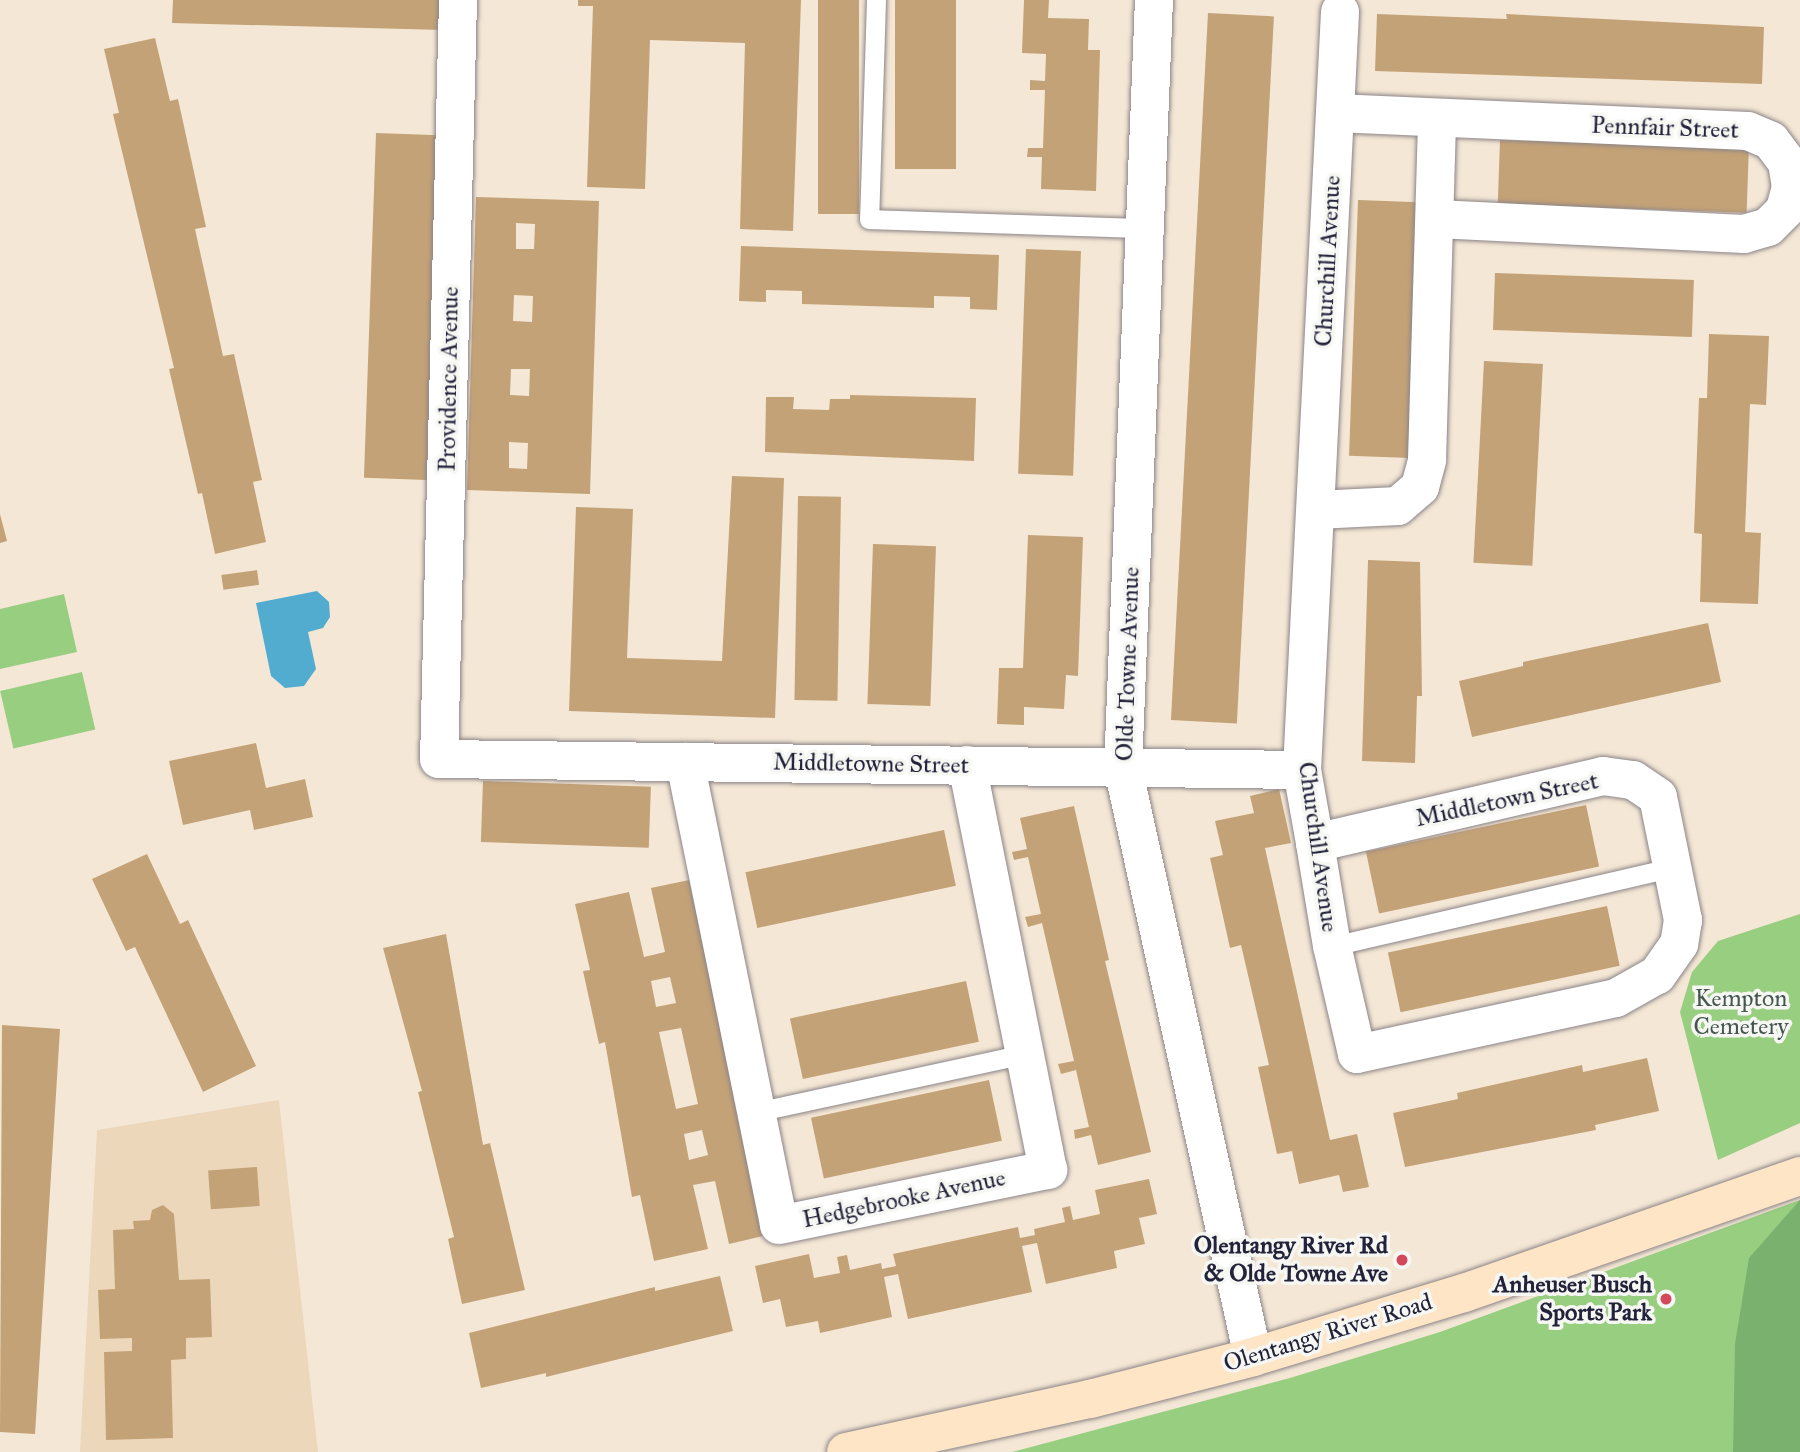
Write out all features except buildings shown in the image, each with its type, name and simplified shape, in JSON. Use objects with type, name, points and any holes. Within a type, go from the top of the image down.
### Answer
[{"type":"main road","name":"Olentangy River Road","points":[[846,1452],[914,1444],[1253,1357],[1464,1293],[1800,1176]]},
{"type":"street","name":"Providence Avenue","points":[[439,759],[458,0]]},
{"type":"street","name":"Olde Towne Avenue","points":[[1154,0],[1123,768],[1253,1357]]},
{"type":"street","name":"Churchill Avenue","points":[[1340,12],[1303,770],[1332,946],[1357,1054]]},
{"type":"street","name":"Pennfair Street","points":[[1335,113],[1437,120],[1748,131],[1771,141],[1787,162],[1791,187],[1785,210],[1768,228],[1744,234],[1436,219]]},
{"type":"street","points":[[1316,510],[1398,506],[1420,487],[1427,460],[1437,120]]},
{"type":"street","name":"Middletowne Street","points":[[439,759],[1303,770]]},
{"type":"street","name":"Hedgebrooke Avenue","points":[[685,762],[779,1225],[1048,1170],[967,765]]},
{"type":"street","name":"Middletown Street","points":[[1315,843],[1603,776],[1633,780],[1658,797],[1675,867],[1683,920],[1679,944],[1657,975],[1644,984],[1616,998],[1357,1054]]},
{"type":"lane","points":[[876,0],[869,219],[1145,228]]},
{"type":"lane","points":[[1332,946],[1675,867]]},
{"type":"lane","points":[[756,1112],[1025,1054]]},
{"type":"shaded area","points":[[279,1100],[318,1452],[80,1452],[97,1130]]},
{"type":"green space","points":[[64,594],[77,652],[0,669],[0,609]]},
{"type":"green space","points":[[82,672],[95,729],[13,748],[0,691]]},
{"type":"green space","name":"Kempton Cemetery","points":[[1800,914],[1800,1123],[1718,1160],[1680,1012],[1692,972],[1718,941]]},
{"type":"green space","name":"Anheuser Busch Sports Park","points":[[1800,1200],[1800,1452],[1012,1452],[1290,1378],[1440,1332]]},
{"type":"green space","points":[[1800,1200],[1800,1452],[1733,1452],[1735,1344],[1749,1258]]},
{"type":"water","points":[[317,591],[329,602],[330,617],[323,628],[308,632],[316,669],[304,686],[285,688],[271,676],[256,603]]},
{"type":"place","name":"Olentangy River Rd & Olde Towne Ave","points":[[1402,1260]]},
{"type":"place","name":"Anheuser Busch Sports Park","points":[[1666,1299]]}]
